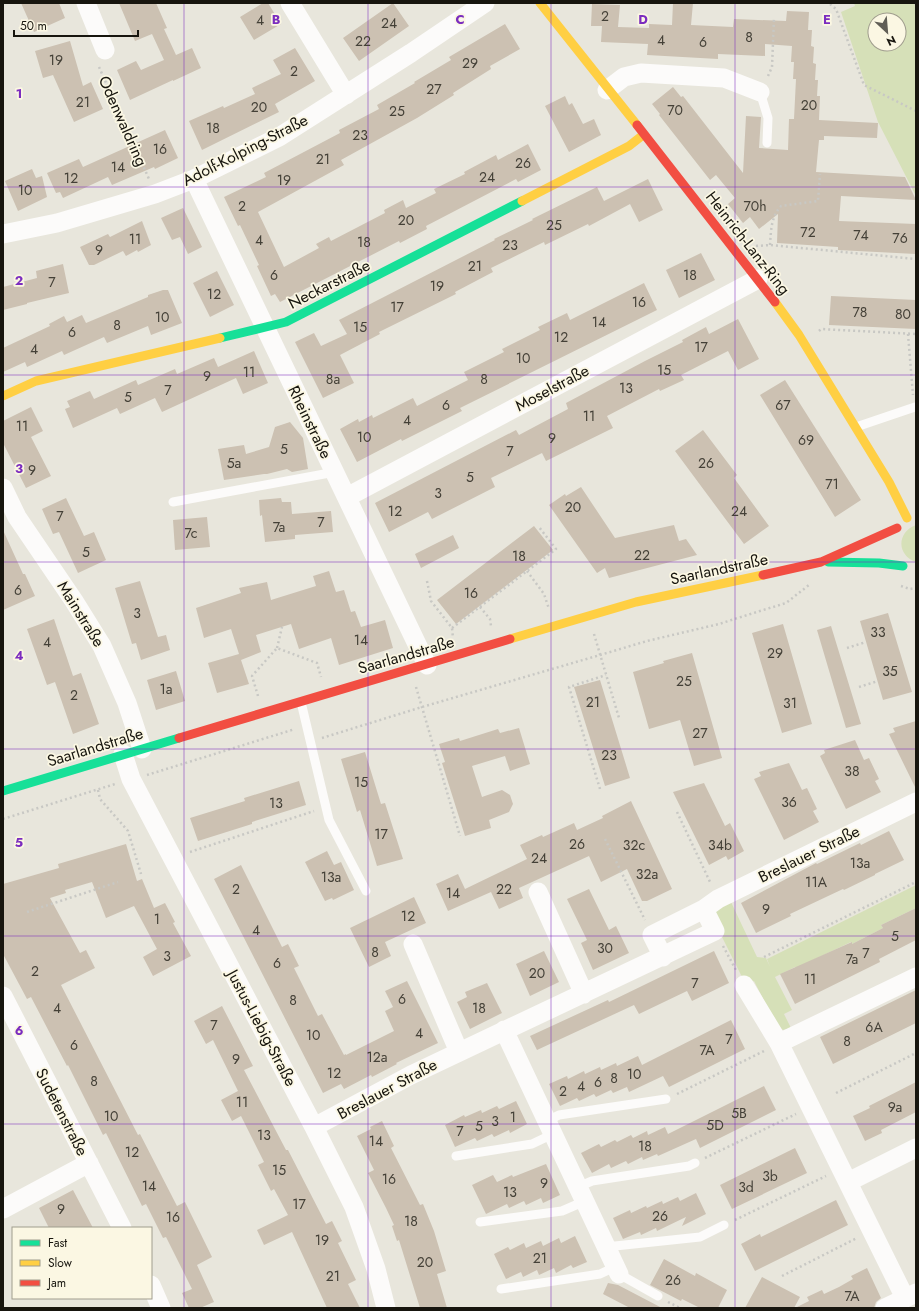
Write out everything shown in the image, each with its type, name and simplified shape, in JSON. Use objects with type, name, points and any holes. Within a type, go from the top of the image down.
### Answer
[{"type":"street","points":[[86,3],[105,50]]},
{"type":"street","points":[[290,3],[346,94]]},
{"type":"street","name":"Adolf-Kolping-Straße","points":[[3,234],[57,223],[155,194],[194,179],[280,136],[485,3]]},
{"type":"street","name":"Heinrich-Lanz-Ring","points":[[540,3],[607,90],[758,279],[804,341],[890,482],[907,518]]},
{"type":"street","points":[[607,90],[624,77],[641,73],[724,78],[760,92]]},
{"type":"street","name":"Neckarstraße","points":[[3,396],[36,381],[286,322],[629,146],[643,135]]},
{"type":"street","name":"Rheinstraße","points":[[194,179],[335,472],[419,667]]},
{"type":"street","name":"Moselstraße","points":[[346,497],[758,279]]},
{"type":"street","name":"Mainstraße","points":[[3,488],[17,517],[74,601],[102,646],[128,703],[142,749]]},
{"type":"street","points":[[892,541],[897,528],[907,518],[916,515]]},
{"type":"street","name":"Saarlandstraße","points":[[3,791],[636,602],[821,562],[897,528]]},
{"type":"street","name":"Saarlandstraße","points":[[821,562],[879,563],[907,568],[894,555]]},
{"type":"street","name":"Justus-Liebig-Straße","points":[[123,754],[131,779],[314,1127],[354,1207],[376,1269],[386,1308]]},
{"type":"street","name":"Breslauer Straße","points":[[652,935],[916,802]]},
{"type":"street","points":[[538,892],[584,994]]},
{"type":"street","points":[[711,904],[715,932]]},
{"type":"street","name":"Breslauer Straße","points":[[314,1127],[411,1075],[715,932]]},
{"type":"street","points":[[652,935],[663,957]]},
{"type":"street","points":[[413,944],[460,1052]]},
{"type":"street","points":[[779,1043],[916,977]]},
{"type":"street","points":[[744,985],[779,1043],[872,1231],[910,1296],[885,1308]]},
{"type":"street","name":"Sudetenstraße","points":[[3,996],[121,1227]]},
{"type":"street","points":[[504,1030],[617,1270]]},
{"type":"street","points":[[844,1175],[916,1148]]},
{"type":"street","points":[[3,1209],[89,1163]]},
{"type":"street","points":[[152,1287],[162,1308]]},
{"type":"lane","points":[[760,92],[768,118],[767,143]]},
{"type":"lane","points":[[856,427],[914,407]]},
{"type":"lane","points":[[173,502],[335,472]]},
{"type":"lane","points":[[301,702],[329,820],[366,891]]},
{"type":"lane","points":[[456,1156],[532,1144],[550,1128],[559,1116],[666,1099]]},
{"type":"lane","points":[[480,1222],[562,1211],[581,1194],[592,1181],[689,1166],[695,1163]]},
{"type":"lane","points":[[607,1250],[615,1246],[700,1236],[724,1225]]},
{"type":"lane","points":[[501,1289],[617,1270],[658,1296]]},
{"type":"path","points":[[830,4],[836,9],[864,85],[916,111]]},
{"type":"path","points":[[760,92],[772,67],[774,18]]},
{"type":"path","name":"Odenwaldring","points":[[105,50],[98,65],[155,194]]},
{"type":"path","points":[[770,245],[772,222],[776,212],[781,206],[818,201],[820,174]]},
{"type":"path","points":[[733,248],[770,245],[916,259]]},
{"type":"path","points":[[804,341],[821,329],[916,334]]},
{"type":"path","points":[[908,334],[914,407]]},
{"type":"path","points":[[452,628],[556,548],[539,527]]},
{"type":"path","points":[[527,571],[544,594],[554,627]]},
{"type":"path","points":[[427,581],[431,601],[452,628],[458,656]]},
{"type":"path","points":[[310,742],[422,707],[647,641],[719,624],[786,603],[814,581]]},
{"type":"path","points":[[589,617],[618,718]]},
{"type":"path","points":[[263,713],[252,676],[277,648],[282,627]]},
{"type":"path","points":[[847,648],[866,642]]},
{"type":"path","points":[[277,648],[317,663],[327,694]]},
{"type":"path","points":[[419,667],[422,707],[460,836]]},
{"type":"path","points":[[600,789],[569,687],[606,675]]},
{"type":"path","points":[[859,687],[878,681]]},
{"type":"path","points":[[3,818],[306,726]]},
{"type":"path","points":[[98,790],[100,799],[128,831],[141,874]]},
{"type":"path","points":[[173,860],[190,852],[326,807]]},
{"type":"path","points":[[677,812],[711,904]]},
{"type":"path","points":[[605,839],[652,935]]},
{"type":"path","points":[[27,912],[118,882]]},
{"type":"path","points":[[764,957],[916,882]]},
{"type":"path","points":[[715,932],[744,985]]},
{"type":"path","points":[[666,1099],[779,1043]]},
{"type":"path","points":[[836,1093],[916,1053]]},
{"type":"path","points":[[695,1163],[810,1107]]},
{"type":"path","points":[[724,1225],[844,1175]]},
{"type":"path","points":[[782,1276],[872,1231]]},
{"type":"green space","points":[[854,3],[916,3],[916,196],[878,122],[841,12],[855,6]]},
{"type":"green space","points":[[916,525],[916,562],[909,559],[902,549],[901,544],[905,533]]},
{"type":"green space","points":[[916,885],[916,908],[881,925],[883,928],[852,944],[851,942],[775,977],[792,1010],[784,1014],[791,1028],[783,1030],[777,1026],[754,981],[746,985],[714,921],[715,913],[718,908],[731,902],[757,957],[766,958],[770,967],[767,959]]},
{"type":"building","points":[[21,3],[59,3],[65,18],[34,32]]},
{"type":"building","points":[[119,3],[156,3],[167,28],[164,29],[176,55],[192,48],[201,68],[130,100],[117,70],[136,61],[141,70],[164,60],[152,34],[135,41]]},
{"type":"building","points":[[263,3],[268,3],[281,24],[254,40],[240,17]]},
{"type":"building","points":[[393,3],[409,26],[359,61],[343,38]]},
{"type":"building","points":[[673,3],[693,3],[691,25],[733,27],[734,19],[786,21],[787,11],[809,12],[808,30],[812,30],[811,46],[814,47],[813,63],[816,64],[815,80],[818,80],[817,96],[820,96],[819,120],[878,123],[877,138],[824,136],[824,140],[819,140],[816,172],[905,177],[916,200],[841,196],[839,221],[916,224],[916,254],[838,250],[838,247],[777,243],[778,214],[759,229],[750,217],[743,223],[728,204],[735,198],[716,175],[710,180],[652,104],[673,87],[681,97],[683,96],[743,173],[746,116],[761,117],[759,148],[788,150],[789,119],[794,119],[796,79],[793,79],[794,62],[791,62],[792,46],[765,44],[765,56],[718,54],[718,59],[647,55],[648,44],[601,42],[602,26],[591,26],[592,4],[620,5],[618,27],[649,28],[649,24],[672,25]]},
{"type":"building","points":[[505,24],[520,49],[490,66],[491,69],[453,93],[454,95],[417,118],[341,160],[344,165],[258,212],[284,267],[319,248],[316,244],[329,237],[331,241],[385,213],[384,210],[403,200],[406,208],[436,193],[434,189],[465,174],[464,172],[496,155],[498,160],[528,144],[541,170],[518,182],[516,179],[426,226],[427,229],[400,243],[399,241],[280,302],[275,294],[271,296],[257,266],[259,265],[240,225],[238,226],[224,197],[266,177],[264,173],[340,133],[339,130],[379,109],[377,105],[451,60],[449,57]]},
{"type":"building","points":[[70,41],[83,86],[91,82],[103,109],[74,122],[53,75],[43,78],[35,51]]},
{"type":"building","points":[[295,48],[315,81],[275,104],[279,112],[202,150],[189,121],[223,106],[224,108],[255,94],[252,88],[281,74],[273,60]]},
{"type":"building","points":[[565,96],[569,105],[572,103],[583,124],[594,119],[601,135],[569,152],[545,106]]},
{"type":"building","points":[[165,130],[178,158],[155,169],[154,167],[112,185],[108,177],[63,198],[60,192],[56,193],[47,173],[79,159],[83,167]]},
{"type":"building","points":[[32,169],[36,178],[42,176],[47,197],[18,211],[5,181]]},
{"type":"building","points":[[648,179],[663,210],[639,222],[630,204],[589,226],[588,224],[545,245],[544,242],[491,268],[493,272],[455,292],[456,294],[379,332],[380,334],[340,355],[354,383],[323,398],[295,342],[314,333],[321,346],[347,334],[339,320],[495,240],[494,239],[533,220],[532,219],[597,187],[604,201]]},
{"type":"building","points":[[183,208],[202,247],[188,254],[180,237],[172,240],[161,218]]},
{"type":"building","points":[[142,221],[151,245],[126,256],[123,251],[94,265],[89,265],[80,247],[108,234],[110,237]]},
{"type":"building","points":[[701,253],[715,280],[679,298],[666,270]]},
{"type":"building","points":[[63,264],[69,293],[3,310],[3,287],[37,278],[36,271]]},
{"type":"building","points":[[217,271],[234,305],[210,317],[193,283]]},
{"type":"building","points":[[644,283],[657,310],[460,408],[462,411],[402,441],[401,439],[357,462],[340,429],[358,419],[359,422],[372,415],[373,418],[413,398],[417,406],[468,380],[464,372],[504,352],[502,349],[540,330],[538,327],[567,313],[570,320]]},
{"type":"building","points":[[163,290],[168,290],[182,323],[151,335],[148,326],[107,343],[104,337],[64,355],[62,351],[27,367],[25,362],[3,372],[3,348],[50,326],[49,324],[64,316],[67,322],[82,315],[86,323],[148,297],[148,295]]},
{"type":"building","points":[[831,296],[916,300],[916,329],[829,325]]},
{"type":"building","points":[[738,319],[759,359],[738,370],[728,351],[681,375],[684,380],[660,391],[659,389],[607,416],[613,428],[546,461],[542,453],[491,478],[495,487],[432,519],[428,512],[389,532],[375,503],[516,430],[519,435],[568,409],[566,403],[683,342],[682,340],[706,327],[709,334]]},
{"type":"building","points":[[254,351],[268,383],[243,394],[236,378],[162,412],[155,398],[120,414],[117,408],[73,428],[65,409],[70,407],[67,401],[90,391],[94,399],[136,380],[138,385],[175,369],[177,374],[214,358],[218,367]]},
{"type":"building","points":[[785,380],[861,500],[835,517],[760,395]]},
{"type":"building","points":[[31,407],[43,431],[31,437],[51,476],[26,488],[3,443],[3,421]]},
{"type":"building","points":[[290,422],[303,438],[308,469],[292,472],[287,469],[267,474],[224,480],[218,449],[244,445],[246,454],[269,447],[275,427]]},
{"type":"building","points":[[703,430],[737,475],[734,478],[769,526],[744,544],[675,451]]},
{"type":"building","points":[[581,487],[615,538],[674,525],[679,541],[686,539],[697,555],[609,578],[605,568],[597,573],[549,505],[565,494],[566,496]]},
{"type":"building","points":[[66,498],[84,536],[94,532],[106,560],[78,573],[59,532],[53,534],[42,509]]},
{"type":"building","points":[[281,498],[282,502],[291,502],[292,514],[331,511],[333,532],[295,535],[295,539],[265,542],[262,515],[260,516],[259,500]]},
{"type":"building","points":[[207,517],[210,547],[175,550],[173,520]]},
{"type":"building","points":[[534,526],[553,550],[456,624],[437,600]]},
{"type":"building","points":[[3,530],[35,596],[3,610]]},
{"type":"building","points":[[453,535],[459,548],[421,568],[415,554]]},
{"type":"building","points":[[329,571],[336,592],[344,590],[351,612],[355,611],[361,627],[385,620],[393,648],[339,665],[331,638],[299,649],[291,624],[256,635],[261,652],[241,660],[249,684],[217,693],[208,663],[239,654],[231,629],[204,638],[196,608],[241,593],[239,588],[267,582],[271,600],[316,586],[313,576]]},
{"type":"building","points":[[140,581],[158,637],[166,635],[170,650],[141,660],[136,643],[132,644],[115,588]]},
{"type":"building","points":[[888,613],[912,692],[883,700],[860,621]]},
{"type":"building","points":[[54,619],[73,676],[81,673],[99,724],[73,734],[55,682],[47,685],[27,629]]},
{"type":"building","points":[[783,624],[812,724],[782,733],[752,633]]},
{"type":"building","points":[[831,626],[861,724],[846,728],[817,630]]},
{"type":"building","points":[[692,653],[722,758],[694,766],[680,720],[649,729],[633,672],[664,663],[663,661]]},
{"type":"building","points":[[176,671],[185,701],[156,710],[147,680]]},
{"type":"building","points":[[600,680],[630,778],[605,786],[574,687]]},
{"type":"building","points":[[916,721],[916,789],[889,734],[895,732],[893,728]]},
{"type":"building","points":[[519,728],[530,764],[510,771],[505,756],[472,766],[482,797],[502,790],[510,795],[513,804],[509,812],[489,820],[491,828],[465,836],[442,763],[445,762],[439,744],[459,738],[460,741],[498,729],[500,733]]},
{"type":"building","points":[[855,740],[864,760],[869,758],[879,779],[875,781],[881,792],[846,809],[820,756],[825,753],[824,750]]},
{"type":"building","points":[[365,752],[381,804],[385,803],[403,859],[377,866],[360,810],[357,812],[341,759]]},
{"type":"building","points":[[789,763],[802,790],[807,788],[817,809],[813,811],[819,822],[784,840],[754,779],[761,776],[759,772]]},
{"type":"building","points":[[299,781],[306,805],[198,841],[190,818],[245,801],[244,798]]},
{"type":"building","points":[[704,783],[725,826],[730,823],[744,851],[728,860],[726,856],[709,865],[673,792]]},
{"type":"building","points":[[631,801],[672,889],[647,901],[642,901],[627,869],[601,882],[589,856],[519,888],[523,898],[499,909],[491,892],[448,911],[436,884],[458,874],[465,889],[527,859],[520,845],[542,835],[543,837],[574,823],[577,830],[603,818],[602,816]]},
{"type":"building","points":[[889,831],[904,860],[844,890],[843,889],[790,914],[791,916],[756,933],[741,903],[816,863],[817,864],[860,843],[861,845]]},
{"type":"building","points":[[126,844],[137,881],[142,879],[154,908],[165,903],[175,922],[173,923],[191,956],[153,976],[143,957],[157,949],[134,906],[106,918],[92,882],[65,890],[66,893],[50,898],[80,953],[86,950],[95,968],[61,985],[138,1135],[140,1134],[177,1206],[185,1202],[212,1257],[197,1265],[214,1302],[200,1308],[189,1308],[182,1293],[192,1289],[166,1237],[163,1238],[146,1204],[142,1206],[106,1133],[103,1135],[68,1065],[67,1066],[31,997],[27,999],[3,954],[3,884],[59,868],[58,864]]},
{"type":"building","points":[[327,851],[334,865],[341,862],[354,890],[333,900],[332,898],[325,901],[305,862]]},
{"type":"building","points":[[241,865],[282,947],[288,944],[299,966],[294,968],[318,1016],[322,1014],[344,1055],[394,1031],[385,1011],[393,1007],[385,991],[407,981],[438,1043],[396,1063],[397,1064],[372,1077],[371,1075],[344,1089],[341,1084],[323,1093],[214,879]]},
{"type":"building","points":[[589,889],[609,930],[616,926],[629,953],[593,970],[581,943],[587,940],[567,899]]},
{"type":"building","points":[[414,897],[426,923],[385,942],[391,956],[369,967],[350,928]]},
{"type":"building","points":[[916,908],[916,940],[879,959],[880,962],[795,1004],[780,974],[852,942],[852,944],[883,928],[881,925]]},
{"type":"building","points":[[544,951],[559,982],[530,996],[516,964]]},
{"type":"building","points":[[714,951],[729,983],[692,1001],[687,991],[639,1014],[634,1005],[537,1050],[530,1036],[608,1000],[609,1002]]},
{"type":"building","points":[[487,983],[502,1013],[470,1029],[457,1002],[467,997],[465,992]]},
{"type":"building","points":[[916,990],[916,1023],[833,1064],[820,1037]]},
{"type":"building","points":[[222,1006],[253,1066],[244,1070],[286,1150],[288,1150],[326,1224],[332,1221],[342,1241],[338,1243],[356,1280],[348,1284],[360,1308],[327,1308],[292,1232],[264,1245],[257,1230],[288,1215],[274,1189],[271,1191],[258,1165],[264,1162],[241,1116],[232,1121],[221,1100],[238,1091],[213,1040],[206,1044],[194,1021]]},
{"type":"building","points":[[731,1020],[745,1049],[669,1087],[663,1076],[629,1092],[627,1087],[613,1093],[611,1090],[596,1097],[594,1094],[579,1101],[577,1098],[560,1106],[549,1084],[567,1076],[568,1079],[584,1071],[585,1074],[600,1067],[601,1070],[616,1063],[617,1066],[638,1056],[642,1065]]},
{"type":"building","points":[[916,1082],[916,1112],[881,1130],[882,1133],[865,1141],[853,1116],[870,1108],[869,1106]]},
{"type":"building","points":[[764,1086],[776,1110],[700,1148],[696,1139],[658,1156],[657,1154],[643,1160],[642,1157],[628,1164],[626,1161],[611,1168],[609,1164],[592,1173],[581,1153],[599,1144],[601,1147],[615,1140],[617,1142],[631,1135],[633,1138],[647,1131],[648,1135],[665,1127],[668,1134]]},
{"type":"building","points":[[516,1101],[527,1124],[510,1133],[509,1130],[494,1137],[492,1134],[477,1141],[475,1138],[455,1147],[445,1125],[464,1115],[465,1117],[481,1110],[482,1113],[497,1106],[499,1109]]},
{"type":"building","points":[[382,1121],[394,1146],[391,1148],[420,1205],[423,1204],[434,1231],[446,1271],[437,1274],[447,1308],[420,1308],[399,1240],[397,1241],[392,1226],[394,1225],[368,1173],[374,1170],[357,1136],[371,1129],[370,1127]]},
{"type":"building","points":[[795,1148],[807,1173],[732,1209],[720,1185]]},
{"type":"building","points":[[546,1164],[560,1195],[543,1203],[541,1198],[526,1205],[524,1201],[509,1208],[507,1204],[486,1214],[472,1185],[493,1175],[497,1182],[512,1175],[513,1177]]},
{"type":"building","points":[[73,1190],[92,1227],[48,1227],[39,1208]]},
{"type":"building","points":[[696,1193],[706,1214],[682,1226],[686,1217],[657,1231],[656,1228],[641,1235],[640,1232],[623,1239],[613,1218],[630,1210],[631,1213],[662,1201],[663,1204],[678,1197],[680,1201]]},
{"type":"building","points":[[836,1200],[848,1225],[755,1271],[741,1244],[760,1234],[761,1237]]},
{"type":"building","points":[[575,1236],[587,1262],[573,1268],[571,1265],[556,1273],[554,1268],[539,1275],[537,1270],[523,1277],[521,1272],[506,1279],[494,1254],[508,1247],[510,1250],[524,1243],[526,1248],[541,1241],[543,1246],[559,1238],[561,1243]]},
{"type":"building","points":[[664,1259],[695,1276],[696,1273],[727,1290],[718,1308],[700,1308],[682,1299],[681,1301],[650,1285]]},
{"type":"building","points":[[867,1268],[881,1298],[876,1302],[874,1308],[795,1308],[809,1301],[807,1297],[822,1290],[824,1294],[839,1287],[853,1279],[851,1276]]},
{"type":"building","points":[[762,1277],[800,1297],[794,1308],[745,1308]]},
{"type":"building","points":[[608,1283],[618,1285],[662,1308],[630,1308],[603,1294]]},
{"type":"traffic: fast","points":[[220,338],[286,322],[522,201]]},
{"type":"traffic: fast","points":[[828,562],[879,563],[903,566]]},
{"type":"traffic: fast","points":[[3,791],[179,738]]},
{"type":"traffic: slow","points":[[540,3],[637,125]]},
{"type":"traffic: slow","points":[[522,201],[629,146],[643,135]]},
{"type":"traffic: slow","points":[[775,302],[799,335],[889,482],[907,518]]},
{"type":"traffic: slow","points":[[3,396],[36,381],[220,338]]},
{"type":"traffic: slow","points":[[510,639],[636,602],[763,575]]},
{"type":"traffic: jam","points":[[637,125],[775,302]]},
{"type":"traffic: jam","points":[[763,575],[821,562],[897,528]]},
{"type":"traffic: jam","points":[[179,738],[510,639]]}]
